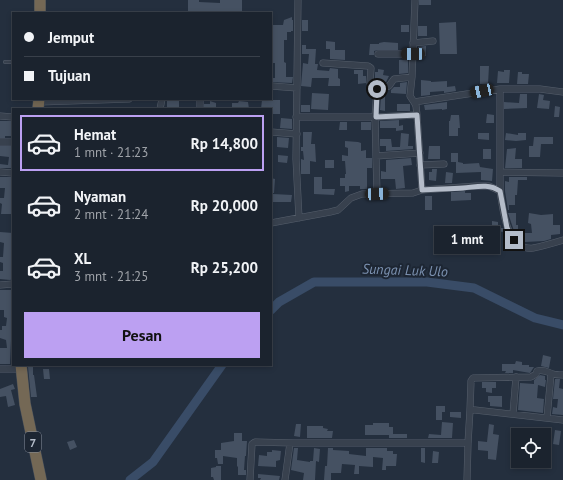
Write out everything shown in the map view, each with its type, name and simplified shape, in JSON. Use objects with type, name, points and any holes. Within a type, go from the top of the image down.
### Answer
[{"type":"highway","points":[[40,0],[40,12]]},
{"type":"highway","name":"7","points":[[21,367],[25,404],[42,480]]},
{"type":"street","points":[[298,0],[296,164],[299,218]]},
{"type":"street","points":[[415,0],[410,96],[416,106],[422,190]]},
{"type":"street","points":[[413,43],[433,41]]},
{"type":"street","points":[[378,54],[413,54]]},
{"type":"street","points":[[323,63],[370,66],[372,70],[370,83],[376,92],[377,194]]},
{"type":"street","points":[[376,92],[389,86],[394,79],[412,77]]},
{"type":"street","points":[[272,86],[297,88]]},
{"type":"street","points":[[414,102],[500,89],[540,89],[563,92]]},
{"type":"street","points":[[500,89],[500,191],[507,228],[514,240],[523,246],[532,248],[563,240]]},
{"type":"street","points":[[38,103],[106,100]]},
{"type":"street","points":[[296,117],[376,117],[417,115]]},
{"type":"street","points":[[0,116],[12,117]]},
{"type":"street","points":[[272,132],[297,134]]},
{"type":"street","points":[[0,142],[12,142]]},
{"type":"street","points":[[376,156],[420,153]]},
{"type":"street","points":[[420,165],[444,164]]},
{"type":"street","points":[[0,172],[12,173]]},
{"type":"street","points":[[500,172],[563,173]]},
{"type":"street","points":[[272,223],[338,210],[351,198],[362,194],[413,193],[422,190],[476,186],[489,186],[500,191]]},
{"type":"street","points":[[0,285],[12,284]]},
{"type":"street","points":[[0,369],[21,367]]},
{"type":"street","points":[[467,480],[472,379],[532,377],[539,370],[546,370],[551,374],[563,376]]},
{"type":"street","points":[[547,418],[551,374]]},
{"type":"street","points":[[513,414],[516,378]]},
{"type":"street","points":[[470,410],[563,420]]},
{"type":"street","points":[[250,480],[253,443],[468,443]]},
{"type":"street","points":[[285,480],[290,443]]},
{"type":"lane","points":[[5,62],[12,62]]},
{"type":"building","points":[[188,0],[220,3],[220,0],[242,0],[242,12],[188,12]]},
{"type":"building","points":[[419,0],[431,0],[431,5],[419,5]]},
{"type":"building","points":[[292,17],[293,20],[293,31],[287,32],[287,40],[284,40],[286,77],[293,77],[292,83],[272,82],[272,78],[275,78],[275,63],[272,63],[272,25],[283,25],[284,20]]},
{"type":"building","points":[[302,20],[308,20],[308,31],[302,31]]},
{"type":"building","points":[[456,22],[457,54],[440,54],[439,23]]},
{"type":"building","points":[[401,25],[409,25],[409,32],[401,32]]},
{"type":"building","points":[[418,26],[427,26],[427,36],[418,36]]},
{"type":"building","points":[[326,41],[335,42],[335,50],[345,50],[345,60],[330,59],[330,49],[326,49]]},
{"type":"building","points":[[384,42],[398,43],[398,50],[378,50],[374,51],[374,55],[369,55],[370,44],[379,44]]},
{"type":"building","points":[[302,45],[306,45],[306,49],[316,49],[315,64],[318,64],[317,70],[329,71],[330,68],[338,69],[340,86],[328,86],[329,78],[312,78],[311,87],[301,86],[303,63],[308,64],[309,54],[302,54]]},
{"type":"building","points":[[426,46],[426,56],[418,57],[418,47]]},
{"type":"building","points":[[399,60],[408,60],[408,73],[399,74]]},
{"type":"building","points":[[480,66],[489,66],[488,84],[480,84]]},
{"type":"building","points":[[378,69],[384,70],[383,75],[389,76],[386,82],[379,84],[375,81],[375,72],[378,72]]},
{"type":"building","points":[[354,70],[363,70],[363,76],[366,76],[366,83],[358,84],[358,74],[354,74]]},
{"type":"building","points":[[504,70],[510,70],[509,83],[497,83],[498,71],[504,72]]},
{"type":"building","points":[[518,72],[522,72],[522,74],[529,74],[528,84],[517,84]]},
{"type":"building","points":[[421,80],[431,82],[447,81],[447,87],[455,86],[456,91],[444,93],[444,91],[430,92],[430,95],[421,96]]},
{"type":"building","points":[[407,82],[406,94],[391,93],[391,90],[394,87],[400,87],[400,83]]},
{"type":"building","points":[[312,93],[329,94],[328,110],[311,109]]},
{"type":"building","points":[[520,94],[527,94],[527,108],[504,109],[504,102],[519,103]]},
{"type":"building","points":[[539,94],[544,95],[543,100],[550,101],[549,109],[537,108]]},
{"type":"building","points":[[381,96],[385,96],[385,111],[380,110]]},
{"type":"building","points":[[167,100],[179,100],[179,108],[167,108]]},
{"type":"building","points":[[262,100],[280,100],[280,114],[272,114],[272,108],[261,108]]},
{"type":"building","points":[[210,101],[216,103],[216,108],[204,108],[204,104],[210,104]]},
{"type":"building","points":[[239,101],[248,102],[249,108],[232,108],[232,103],[238,103]]},
{"type":"building","points":[[447,102],[447,109],[425,110],[424,105]]},
{"type":"building","points":[[397,104],[410,104],[410,111],[397,111]]},
{"type":"building","points":[[301,105],[310,105],[310,112],[301,112]]},
{"type":"building","points":[[555,106],[560,107],[559,117],[554,117]]},
{"type":"building","points":[[487,114],[494,115],[494,123],[486,123]]},
{"type":"building","points":[[451,115],[459,115],[460,128],[458,128],[458,136],[449,136],[449,121]]},
{"type":"building","points":[[281,118],[292,119],[292,129],[280,128]]},
{"type":"building","points":[[399,120],[399,126],[403,125],[403,130],[396,131],[396,128],[380,128],[380,121]]},
{"type":"building","points":[[0,121],[12,121],[12,136],[0,138]]},
{"type":"building","points":[[340,122],[347,122],[347,130],[339,130]]},
{"type":"building","points":[[361,122],[371,122],[371,130],[361,130]]},
{"type":"building","points":[[303,132],[312,132],[311,144],[315,144],[316,162],[310,161],[310,174],[301,174],[301,159],[304,160],[303,151],[301,151],[301,147],[303,147]]},
{"type":"building","points":[[401,133],[409,134],[408,146],[413,146],[413,149],[386,151],[386,146],[380,146],[380,139],[391,139],[392,147],[400,147]]},
{"type":"building","points":[[478,133],[489,133],[489,140],[478,139]]},
{"type":"building","points":[[506,133],[518,135],[518,133],[526,133],[526,140],[505,140]]},
{"type":"building","points":[[277,137],[289,138],[288,148],[277,147]]},
{"type":"building","points":[[534,137],[553,137],[553,144],[541,144],[540,157],[529,157],[529,146],[533,146]]},
{"type":"building","points":[[345,141],[361,143],[361,151],[366,150],[366,158],[372,158],[372,168],[367,168],[367,189],[360,189],[360,186],[349,186],[349,191],[345,192],[345,186],[340,186],[340,178],[345,178],[346,174],[345,161],[342,161],[342,155],[348,156],[348,148],[345,147]]},
{"type":"building","points":[[0,146],[12,146],[12,168],[0,168],[0,164],[8,165],[9,157],[0,156]]},
{"type":"building","points":[[429,146],[440,146],[440,159],[428,159]]},
{"type":"building","points":[[516,148],[515,159],[522,159],[522,168],[505,168],[507,149]]},
{"type":"building","points":[[483,149],[491,149],[491,159],[483,159]]},
{"type":"building","points":[[451,153],[458,153],[458,162],[463,164],[479,163],[480,167],[493,169],[492,181],[481,180],[481,172],[456,173],[456,162],[451,162]]},
{"type":"building","points":[[278,155],[288,156],[287,163],[278,162]]},
{"type":"building","points":[[411,158],[412,165],[403,166],[405,188],[396,189],[395,179],[381,179],[381,171],[386,172],[386,160]]},
{"type":"building","points":[[325,160],[334,160],[334,168],[325,168]]},
{"type":"building","points":[[432,169],[437,169],[436,181],[429,180],[429,172],[432,172]]},
{"type":"building","points":[[446,172],[453,173],[452,183],[445,183]]},
{"type":"building","points":[[0,177],[12,177],[12,214],[1,214],[2,204],[0,203],[0,198],[4,198],[5,188],[0,188]]},
{"type":"building","points":[[314,177],[322,177],[322,189],[335,189],[334,195],[314,194]]},
{"type":"building","points":[[509,177],[527,177],[527,180],[518,180],[515,205],[509,205],[508,210],[505,181],[509,182]]},
{"type":"building","points":[[272,178],[275,179],[274,193],[272,193]]},
{"type":"building","points":[[465,191],[465,193],[471,193],[471,200],[451,201],[451,192]]},
{"type":"building","points":[[273,194],[292,195],[291,202],[273,202]]},
{"type":"building","points":[[425,196],[432,196],[432,210],[425,210]]},
{"type":"building","points":[[508,213],[516,213],[516,225],[518,225],[518,231],[514,231]]},
{"type":"building","points":[[529,213],[541,215],[553,214],[553,225],[560,225],[560,234],[551,235],[551,239],[544,241],[525,242],[525,233],[532,233],[531,224],[528,223]]},
{"type":"building","points":[[492,221],[498,222],[498,228],[503,228],[505,232],[492,231]]},
{"type":"building","points":[[0,232],[12,233],[12,279],[10,280],[0,279],[0,271],[3,271],[3,263],[0,262],[0,257],[3,257],[4,243],[0,242]]},
{"type":"building","points":[[0,290],[12,290],[10,364],[0,364],[0,348],[7,348],[6,340],[0,338],[0,330],[2,330],[2,326],[6,326],[7,318],[4,317],[4,310],[0,310]]},
{"type":"building","points":[[543,355],[551,357],[549,368],[541,366]]},
{"type":"building","points":[[516,361],[522,362],[522,365],[534,367],[530,373],[513,370],[513,373],[505,373],[506,371],[502,371],[502,364],[515,364]]},
{"type":"building","points":[[28,367],[33,367],[37,397],[31,397]]},
{"type":"building","points":[[43,369],[49,369],[50,379],[44,379]]},
{"type":"building","points":[[540,375],[545,376],[546,380],[545,387],[538,385],[537,398],[544,399],[543,413],[518,410],[520,383],[534,384],[534,380]]},
{"type":"building","points":[[555,379],[560,379],[559,388],[563,389],[563,415],[552,414],[553,407],[557,408],[558,399],[553,399]]},
{"type":"building","points":[[482,382],[496,382],[496,388],[492,388],[492,393],[486,392],[486,388],[482,388]]},
{"type":"building","points":[[13,384],[15,389],[11,390],[15,405],[8,407],[6,396],[0,397],[0,389]]},
{"type":"building","points":[[488,396],[502,396],[502,407],[490,406]]},
{"type":"building","points":[[436,406],[445,406],[445,412],[442,412],[442,420],[436,420]]},
{"type":"building","points":[[450,412],[461,412],[461,418],[450,417]]},
{"type":"building","points":[[442,422],[453,423],[452,438],[428,438],[429,434],[441,435]]},
{"type":"building","points":[[373,423],[389,423],[389,427],[393,427],[393,434],[407,434],[407,438],[389,438],[389,435],[365,435],[365,425],[373,425]]},
{"type":"building","points":[[296,424],[301,424],[300,437],[294,436]]},
{"type":"building","points":[[489,424],[494,425],[493,434],[499,435],[496,460],[488,459],[488,451],[478,450],[478,441],[487,442]]},
{"type":"building","points":[[307,426],[323,426],[323,428],[328,429],[327,431],[333,431],[332,438],[307,438]]},
{"type":"building","points":[[555,430],[561,431],[559,445],[553,444]]},
{"type":"building","points":[[234,433],[242,433],[242,441],[247,441],[244,470],[246,470],[246,475],[238,475],[237,458],[223,456],[223,464],[218,464],[217,458],[215,458],[215,450],[221,450],[221,443],[234,441]]},
{"type":"building","points":[[74,440],[77,447],[70,450],[67,442]]},
{"type":"building","points":[[294,448],[298,448],[297,460],[310,462],[313,461],[314,448],[320,449],[319,462],[316,461],[315,480],[303,480],[304,473],[291,470]]},
{"type":"building","points":[[328,448],[333,448],[333,450],[349,451],[349,454],[366,456],[366,448],[387,448],[387,451],[393,451],[393,454],[397,454],[396,466],[386,466],[386,470],[382,470],[383,458],[373,457],[373,467],[359,466],[359,474],[354,474],[355,465],[342,464],[341,473],[331,473],[331,480],[324,480],[325,466],[327,466]]},
{"type":"building","points":[[421,448],[425,448],[425,463],[421,462]]},
{"type":"building","points":[[272,450],[281,451],[280,460],[276,461],[276,467],[258,466],[259,455],[267,456],[267,452],[272,452]]},
{"type":"building","points":[[433,451],[439,452],[438,463],[432,463]]},
{"type":"building","points":[[221,466],[221,480],[214,480],[213,477],[211,477],[211,468]]},
{"type":"building","points":[[258,474],[280,476],[279,480],[260,480],[261,478],[258,478]]},
{"type":"waterway","name":"Sungai Luk Ulo","points":[[272,309],[279,302],[314,282],[427,282],[474,288],[535,318],[563,325]]},
{"type":"waterway","name":"Sungai Luk Ulo","points":[[130,480],[153,462],[221,366]]},
{"type":"route","points":[[377,89],[376,117],[417,115],[422,190],[476,186],[489,186],[496,188],[500,191],[507,228],[514,240]]}]
